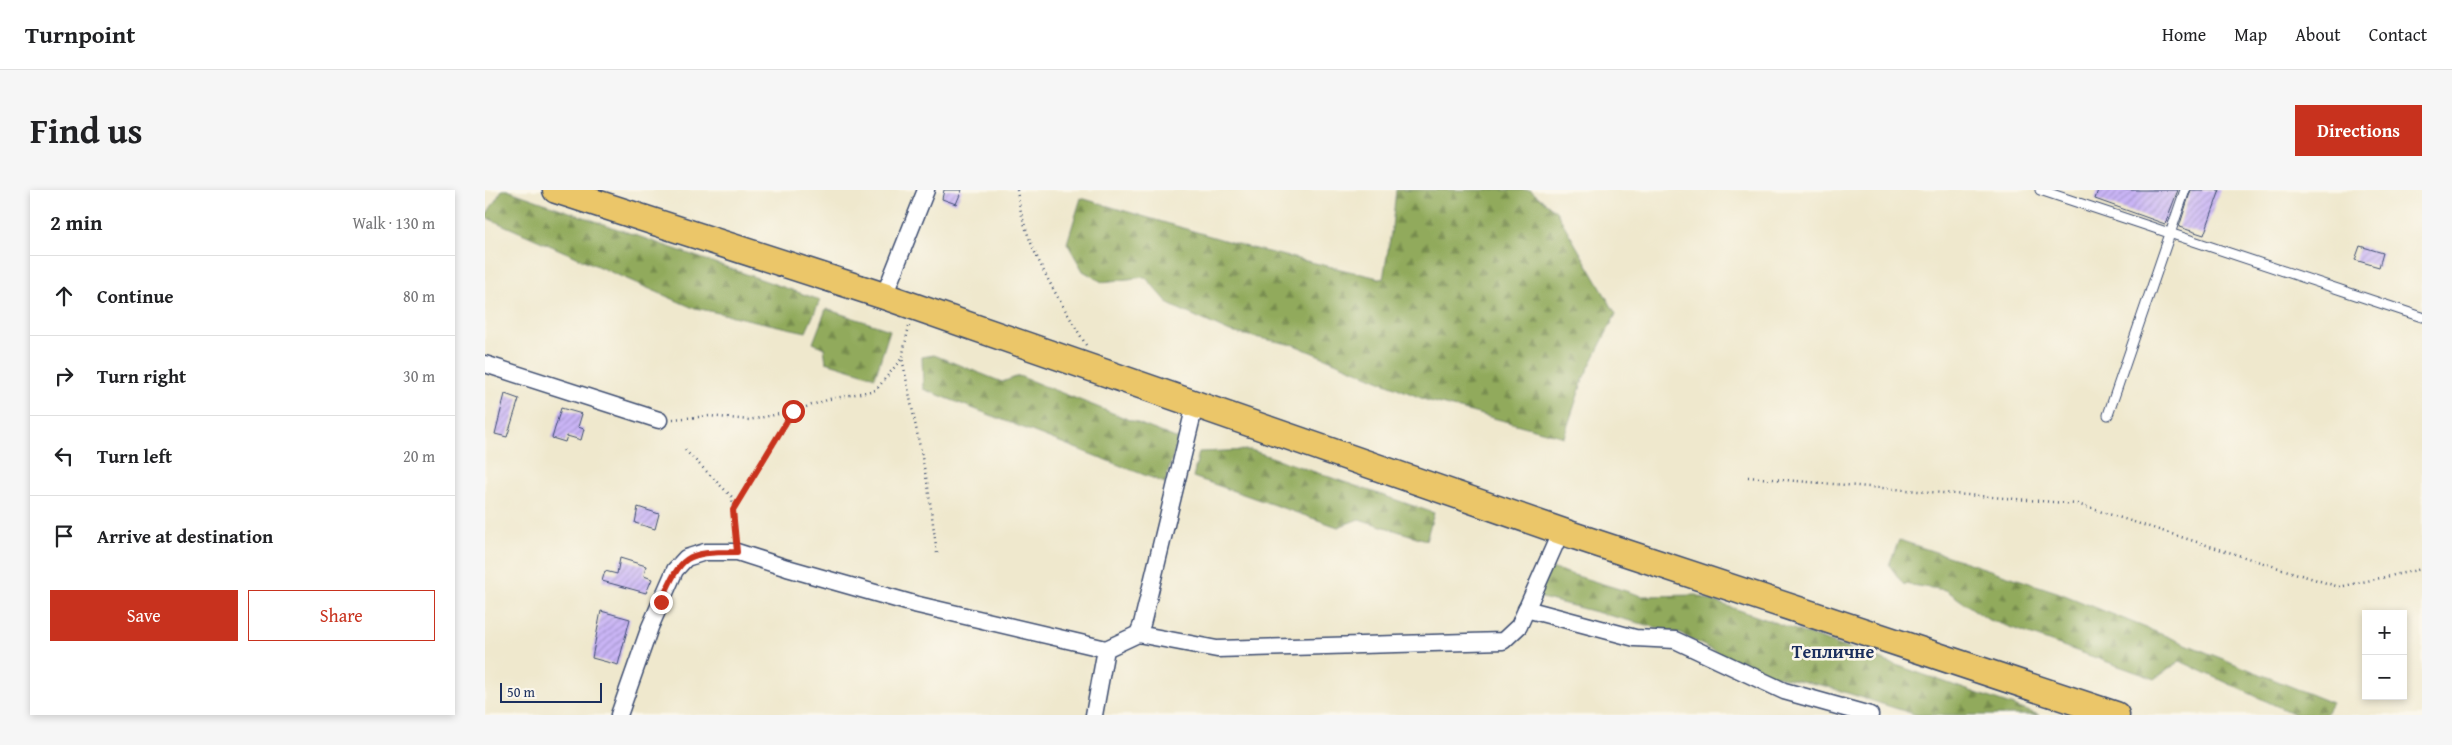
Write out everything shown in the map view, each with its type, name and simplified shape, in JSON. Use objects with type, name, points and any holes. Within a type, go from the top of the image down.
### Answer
[{"type":"main road","points":[[556,190],[884,296],[1561,532],[2116,715]]},
{"type":"street","points":[[884,296],[926,190]]},
{"type":"street","points":[[485,364],[659,420]]},
{"type":"street","points":[[1138,634],[1195,405]]},
{"type":"street","points":[[619,715],[650,627],[675,570],[686,558],[705,552],[737,552],[914,604],[1106,649],[1138,634],[1217,649],[1503,642],[1519,626],[1561,532]]},
{"type":"street","points":[[1526,609],[1635,638],[1675,640],[1784,691],[1870,715]]},
{"type":"street","points":[[1094,715],[1106,649]]},
{"type":"lane","points":[[2040,190],[2422,317]]},
{"type":"lane","points":[[2108,415],[2185,190]]},
{"type":"path","points":[[1017,190],[1020,214],[1041,266],[1088,348]]},
{"type":"path","points":[[914,307],[903,358],[928,487],[937,553]]},
{"type":"path","points":[[659,420],[710,416],[749,420],[793,411],[830,398],[876,390],[903,358]]},
{"type":"path","points":[[733,510],[793,411]]},
{"type":"path","points":[[685,450],[732,497],[737,552]]},
{"type":"path","points":[[1748,477],[2077,504],[2339,587],[2422,569]]},
{"type":"green space","points":[[502,190],[507,190],[820,300],[806,332],[691,307],[485,217]]},
{"type":"green space","points":[[1396,190],[1530,190],[1556,211],[1616,314],[1584,377],[1564,437],[1426,400],[1294,345],[1230,332],[1170,305],[1145,277],[1102,282],[1083,271],[1067,243],[1081,198],[1251,248],[1383,279]]},
{"type":"green space","points":[[826,309],[890,330],[875,377],[826,362],[824,348],[813,343]]},
{"type":"green space","points":[[934,355],[1002,382],[1019,376],[1178,439],[1165,483],[923,389],[922,357]]},
{"type":"green space","points":[[1251,450],[1434,513],[1426,540],[1359,519],[1338,527],[1193,477],[1199,452]]},
{"type":"green space","points":[[1899,540],[2057,592],[2332,703],[2325,715],[2296,715],[2180,661],[2155,679],[1987,619],[1946,590],[1903,584],[1889,565]]},
{"type":"green space","points":[[1551,568],[1642,596],[1696,595],[2039,715],[1917,715],[1825,686],[1753,671],[1681,634],[1538,597]]},
{"type":"building","points":[[944,190],[962,190],[956,204],[942,199]]},
{"type":"building","points":[[2098,190],[2178,190],[2165,224],[2095,199]]},
{"type":"building","points":[[2191,190],[2220,190],[2204,235],[2179,227]]},
{"type":"building","points":[[2360,246],[2383,253],[2379,267],[2355,260]]},
{"type":"building","points":[[505,394],[519,399],[507,437],[495,434]]},
{"type":"building","points":[[561,408],[582,414],[578,427],[584,429],[581,440],[567,436],[565,442],[552,438]]},
{"type":"building","points":[[638,507],[659,514],[655,529],[635,523]]},
{"type":"building","points":[[620,558],[646,566],[644,576],[652,579],[646,593],[602,581],[605,571],[617,574]]},
{"type":"building","points":[[601,611],[630,619],[618,665],[592,658]]},
{"type":"district","name":"Тепличне","points":[[1833,651]]},
{"type":"route","points":[[661,602],[675,570],[686,558],[705,552],[737,552],[733,510],[759,470],[793,411]]}]
